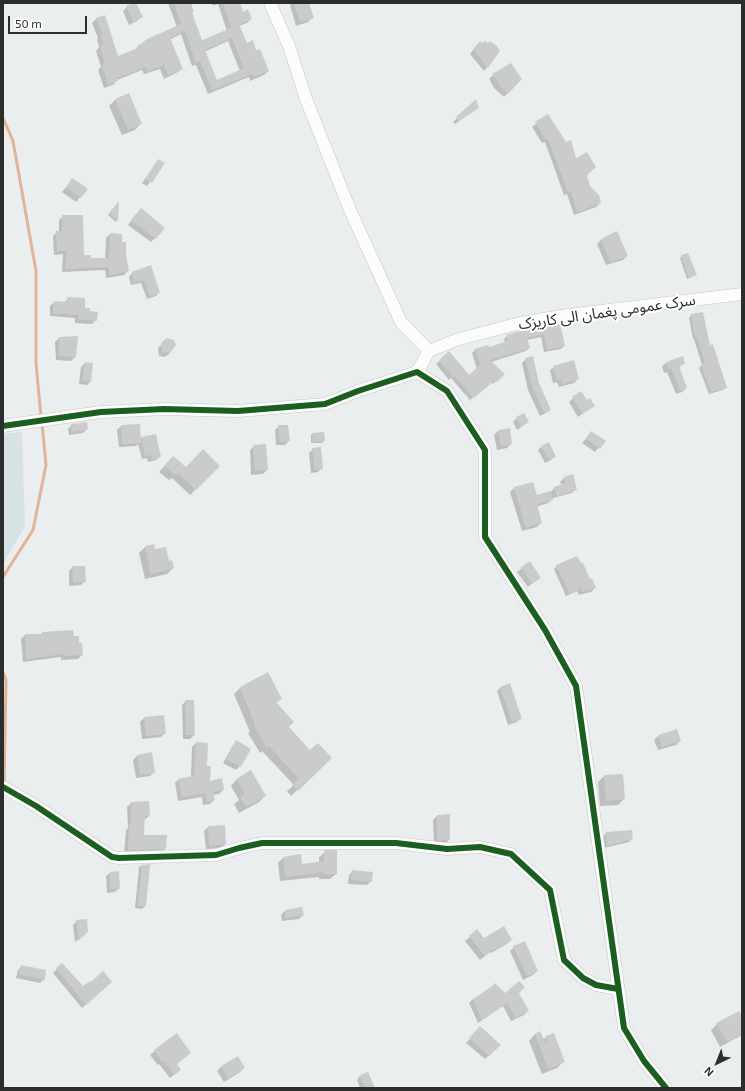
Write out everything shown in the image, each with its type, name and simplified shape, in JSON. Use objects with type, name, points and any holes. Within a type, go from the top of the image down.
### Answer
[{"type":"street","points":[[3,426],[101,412],[164,409],[238,411],[325,404],[358,391],[417,372],[429,351],[401,322],[356,224],[306,99],[289,46],[270,3]]},
{"type":"street","name":"سرک عمومی پغمان الی کاریزک","points":[[429,351],[456,340],[520,323],[568,314],[742,294]]},
{"type":"street","points":[[417,372],[447,391],[485,450],[485,537],[545,630],[576,686],[616,960],[618,989],[624,1028],[644,1061],[666,1088]]},
{"type":"street","points":[[3,787],[36,806],[112,857],[119,858],[216,855],[239,848],[270,843],[396,843],[447,849],[480,847],[511,854],[550,890],[564,960],[583,978],[596,984],[618,989]]},
{"type":"shaded area","points":[[22,432],[25,527],[3,564],[3,434]]},
{"type":"building","points":[[136,3],[143,17],[133,22],[126,6]]},
{"type":"building","points":[[174,3],[191,3],[194,12],[192,13],[202,40],[231,28],[223,3],[240,3],[243,12],[248,9],[252,19],[239,24],[247,43],[253,40],[256,50],[260,49],[269,71],[254,77],[253,74],[212,90],[200,61],[196,63],[185,31],[170,38],[183,69],[168,75],[164,65],[148,71],[146,67],[117,78],[118,81],[108,85],[102,65],[105,64],[100,45],[104,44],[96,18],[105,15],[118,56],[138,48],[137,46],[145,42],[145,40],[181,24]],"holes":[[[232,38],[244,68],[217,80],[205,50]]]},
{"type":"building","points":[[294,3],[309,3],[314,18],[300,22]]},
{"type":"building","points":[[480,41],[482,43],[485,41],[488,43],[490,41],[496,45],[500,51],[488,68],[473,49]]},
{"type":"building","points":[[511,63],[522,79],[508,94],[497,83],[498,82],[492,74]]},
{"type":"building","points":[[129,93],[142,124],[128,130],[115,99]]},
{"type":"building","points":[[476,99],[479,108],[459,121],[456,117]]},
{"type":"building","points":[[548,114],[566,142],[571,140],[576,158],[587,152],[596,167],[587,175],[590,186],[599,195],[601,203],[577,212],[571,191],[568,192],[548,139],[546,140],[535,122]]},
{"type":"building","points":[[158,159],[165,163],[152,183],[145,179]]},
{"type":"building","points":[[72,178],[88,189],[81,198],[66,187]]},
{"type":"building","points":[[119,201],[118,221],[109,213]]},
{"type":"building","points":[[141,208],[165,228],[156,239],[131,220]]},
{"type":"building","points":[[62,215],[83,215],[84,255],[91,255],[91,258],[109,258],[110,233],[122,234],[122,242],[126,242],[126,255],[129,271],[110,275],[109,267],[65,269],[67,251],[57,251],[56,231],[62,231]]},
{"type":"building","points":[[617,231],[628,256],[610,262],[601,239]]},
{"type":"building","points":[[688,253],[697,275],[689,278],[681,255]]},
{"type":"building","points":[[151,265],[160,293],[150,296],[144,280],[134,282],[132,272]]},
{"type":"building","points":[[67,297],[85,298],[85,308],[90,308],[90,311],[98,312],[97,321],[78,319],[78,315],[53,313],[54,301],[67,302]]},
{"type":"building","points":[[703,312],[710,345],[713,344],[727,388],[711,392],[701,364],[705,363],[697,337],[695,337],[691,314]]},
{"type":"building","points":[[560,324],[565,346],[547,350],[544,334],[527,338],[530,348],[490,360],[505,374],[497,382],[495,380],[474,398],[455,376],[453,377],[439,360],[449,351],[469,375],[480,365],[475,349],[488,345],[489,347],[508,341],[506,335],[516,332]]},
{"type":"building","points":[[78,336],[76,357],[59,356],[59,337]]},
{"type":"building","points":[[167,338],[174,340],[176,345],[170,353],[162,352],[161,343]]},
{"type":"building","points":[[533,356],[539,383],[551,410],[544,413],[532,386],[525,358]]},
{"type":"building","points":[[683,356],[685,364],[679,366],[687,388],[680,391],[671,368],[668,369],[666,362]]},
{"type":"building","points":[[574,360],[579,379],[562,384],[561,379],[557,380],[553,366]]},
{"type":"building","points":[[85,362],[93,363],[91,382],[82,381]]},
{"type":"building","points":[[581,391],[587,400],[590,398],[595,406],[582,414],[572,397]]},
{"type":"building","points":[[524,413],[529,422],[521,426],[516,417]]},
{"type":"building","points":[[87,422],[88,429],[72,432],[71,424]]},
{"type":"building","points":[[140,424],[141,443],[122,444],[121,425]]},
{"type":"building","points":[[278,425],[288,425],[290,441],[280,442]]},
{"type":"building","points":[[510,428],[512,444],[501,446],[498,430]]},
{"type":"building","points":[[591,431],[606,441],[600,449],[586,439]]},
{"type":"building","points":[[324,432],[325,441],[313,442],[312,433]]},
{"type":"building","points":[[156,434],[161,457],[152,459],[151,455],[145,456],[141,437]]},
{"type":"building","points":[[549,442],[556,457],[549,460],[541,446]]},
{"type":"building","points":[[266,444],[268,470],[255,471],[253,445]]},
{"type":"building","points":[[321,447],[323,469],[315,470],[312,448]]},
{"type":"building","points":[[203,449],[220,466],[196,490],[178,473],[175,475],[164,466],[173,456],[186,467]]},
{"type":"building","points":[[573,474],[577,490],[557,496],[554,487],[566,483],[564,477]]},
{"type":"building","points":[[533,482],[537,495],[550,491],[553,500],[537,504],[542,523],[526,528],[514,487]]},
{"type":"building","points":[[154,544],[155,549],[166,547],[169,561],[172,560],[174,568],[151,574],[145,546]]},
{"type":"building","points":[[577,556],[581,563],[583,563],[590,579],[592,578],[596,588],[582,592],[581,588],[570,594],[556,565]]},
{"type":"building","points":[[530,561],[541,578],[532,584],[521,567]]},
{"type":"building","points":[[72,566],[85,566],[86,582],[73,582]]},
{"type":"building","points":[[73,630],[74,636],[79,636],[79,643],[82,643],[83,655],[64,656],[64,654],[26,659],[25,634],[42,634],[42,632]]},
{"type":"building","points":[[268,672],[282,699],[276,702],[294,722],[289,727],[310,750],[318,743],[332,758],[298,791],[292,785],[299,779],[269,746],[267,748],[254,726],[255,725],[240,687]]},
{"type":"building","points":[[510,683],[522,719],[512,722],[500,687]]},
{"type":"building","points":[[185,700],[194,700],[195,735],[186,735]]},
{"type":"building","points":[[164,715],[166,734],[146,736],[144,717]]},
{"type":"building","points":[[677,729],[681,741],[662,747],[658,735]]},
{"type":"building","points":[[236,740],[251,749],[241,767],[226,759]]},
{"type":"building","points":[[196,742],[208,743],[207,766],[211,766],[210,781],[222,778],[224,790],[213,792],[215,800],[207,802],[205,793],[182,797],[178,779],[194,776]]},
{"type":"building","points":[[152,752],[155,773],[140,775],[137,755]]},
{"type":"building","points":[[251,770],[266,796],[246,807],[240,797],[245,794],[236,779]]},
{"type":"building","points":[[623,774],[625,799],[606,801],[604,775]]},
{"type":"building","points":[[149,801],[150,816],[145,816],[144,835],[167,835],[166,849],[128,850],[129,825],[131,825],[131,802]]},
{"type":"building","points":[[450,814],[450,840],[437,840],[437,815]]},
{"type":"building","points":[[225,825],[226,844],[209,846],[208,826]]},
{"type":"building","points":[[632,830],[633,839],[607,846],[606,832]]},
{"type":"building","points":[[324,850],[337,850],[337,874],[324,874],[324,872],[285,877],[283,857],[301,854],[302,864],[324,861]]},
{"type":"building","points":[[154,864],[150,865],[146,906],[138,906],[142,865],[139,865]]},
{"type":"building","points":[[352,870],[373,872],[372,882],[351,880]]},
{"type":"building","points":[[119,871],[120,889],[110,889],[110,872]]},
{"type":"building","points":[[302,907],[304,915],[286,918],[285,910]]},
{"type":"building","points":[[87,919],[88,932],[79,940],[76,920]]},
{"type":"building","points":[[504,926],[512,940],[495,950],[494,949],[485,956],[469,936],[477,929],[484,938]]},
{"type":"building","points":[[525,941],[538,971],[527,976],[513,946]]},
{"type":"building","points":[[62,963],[83,986],[90,981],[91,982],[103,971],[112,982],[86,1005],[56,968]]},
{"type":"building","points":[[21,965],[46,970],[45,980],[19,974]]},
{"type":"building","points":[[519,981],[525,987],[519,993],[529,1011],[515,1018],[507,1003],[482,1020],[473,999],[495,983],[505,993]]},
{"type":"building","points":[[739,1011],[742,1016],[742,1034],[727,1042],[716,1023]]},
{"type":"building","points":[[480,1026],[501,1045],[489,1056],[469,1038]]},
{"type":"building","points":[[540,1031],[547,1045],[546,1036],[554,1033],[565,1062],[548,1069],[535,1034]]},
{"type":"building","points":[[177,1033],[191,1053],[177,1064],[181,1070],[174,1075],[164,1061],[162,1062],[154,1050]]},
{"type":"building","points":[[238,1056],[245,1068],[228,1078],[221,1066]]},
{"type":"building","points":[[368,1072],[375,1088],[365,1088],[360,1075]]},
{"type":"waterway","points":[[3,118],[13,141],[36,271],[36,363],[41,417]]},
{"type":"waterway","points":[[3,577],[33,530],[46,465],[42,423]]},
{"type":"waterway","points":[[3,672],[6,680],[4,785]]},
{"type":"cycle path","points":[[3,426],[101,412],[164,409],[238,411],[325,404],[358,391],[417,372],[447,391],[485,450],[485,537],[545,630],[576,686],[624,1028],[644,1061],[666,1088]]},
{"type":"cycle path","points":[[3,787],[36,806],[112,857],[119,858],[216,855],[262,843],[396,843],[447,849],[480,847],[511,854],[550,890],[564,960],[583,978],[596,985],[618,989]]}]
